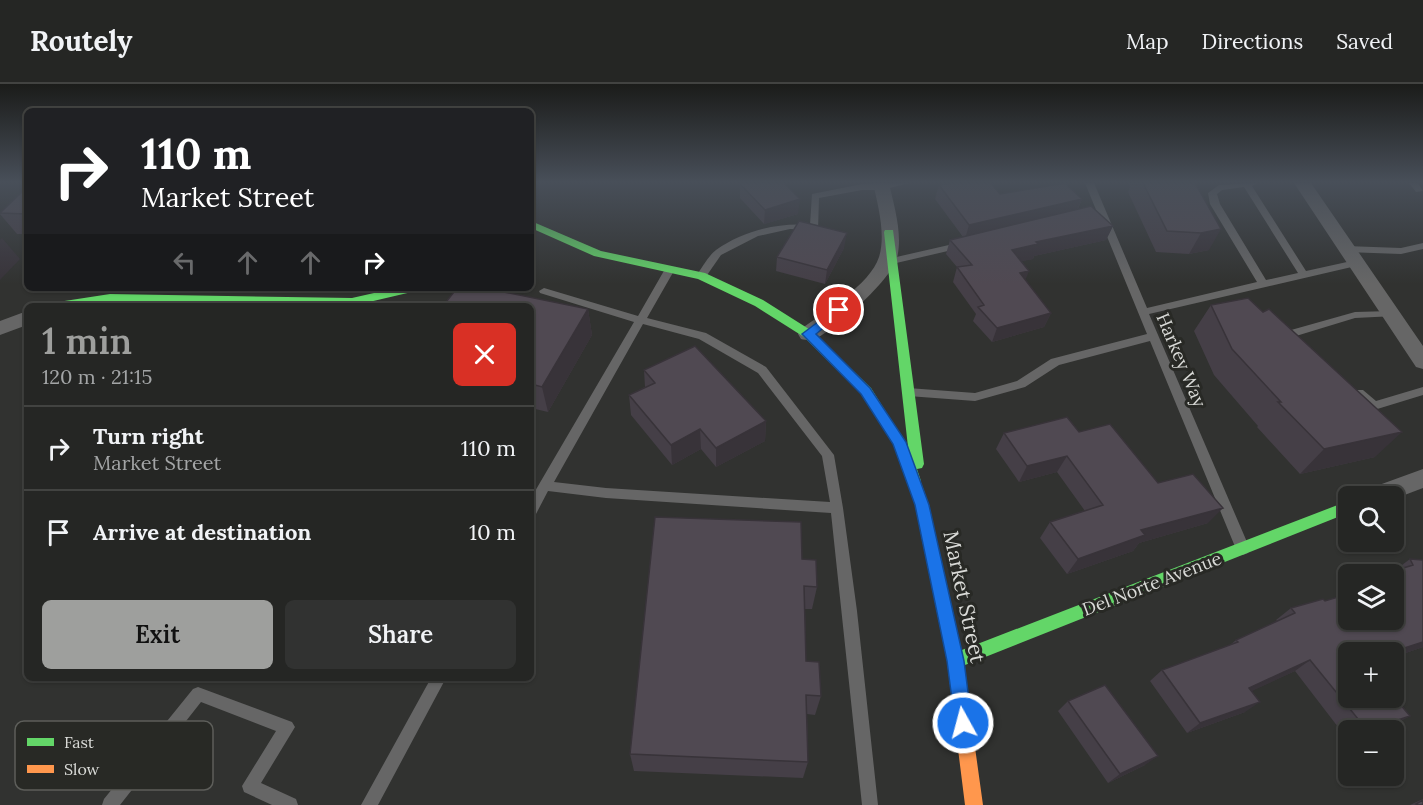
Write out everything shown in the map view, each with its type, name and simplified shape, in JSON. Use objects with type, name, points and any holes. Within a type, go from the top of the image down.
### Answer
[{"type":"street","name":"Market Street","points":[[887,217],[889,261],[922,505],[955,661],[974,805]]},
{"type":"street","points":[[1325,217],[1423,362]]},
{"type":"street","name":"Market Street","points":[[534,230],[598,254],[701,276],[759,303],[808,334],[866,391],[900,442],[922,505]]},
{"type":"street","points":[[808,334],[870,285],[889,261]]},
{"type":"street","points":[[78,303],[110,298],[351,302],[399,291]]},
{"type":"street","points":[[0,328],[24,319]]},
{"type":"street","points":[[1402,486],[1423,478]]},
{"type":"street","name":"Del Norte Avenue","points":[[955,661],[1338,511]]},
{"type":"lane","points":[[701,276],[718,253],[755,234],[790,226],[815,228],[815,217]]},
{"type":"lane","name":"Harkey Way","points":[[1097,217],[1143,312],[1243,549]]},
{"type":"lane","points":[[1223,217],[1263,284]]},
{"type":"lane","points":[[1267,217],[1303,274]]},
{"type":"lane","points":[[889,261],[970,243]]},
{"type":"lane","points":[[1143,312],[1303,274],[1351,256],[1401,251],[1423,246]]},
{"type":"lane","points":[[534,504],[670,269]]},
{"type":"lane","points":[[544,291],[702,336],[762,370],[828,455],[837,508],[870,805]]},
{"type":"lane","points":[[1305,350],[1288,335],[1355,315],[1391,314]]},
{"type":"lane","points":[[908,392],[975,397],[1021,384],[1056,362],[1153,336]]},
{"type":"lane","points":[[1348,385],[1374,406],[1423,391]]},
{"type":"lane","points":[[544,486],[606,493],[837,508]]},
{"type":"lane","points":[[369,805],[437,681]]},
{"type":"lane","points":[[177,721],[198,694],[287,727],[250,786],[290,805]]},
{"type":"lane","points":[[110,805],[122,790]]},
{"type":"building","points":[[963,217],[1005,217],[969,225]]},
{"type":"building","points":[[1047,217],[1103,217],[1113,226],[1036,242],[1038,244],[1012,250],[1029,271],[1020,273],[1051,313],[997,328],[978,307],[984,305],[957,267],[972,265],[950,240]]},
{"type":"building","points":[[1160,217],[1214,217],[1221,229],[1201,233],[1167,231]]},
{"type":"building","points":[[799,221],[847,233],[827,270],[777,257]]},
{"type":"building","points":[[455,291],[499,291],[588,309],[542,387],[534,385],[534,303],[445,303]]},
{"type":"building","points":[[1248,298],[1263,312],[1269,309],[1402,432],[1324,449],[1278,402],[1281,402],[1232,349],[1211,305]]},
{"type":"building","points":[[695,346],[766,421],[716,448],[700,429],[671,445],[629,395],[655,383],[644,370]]},
{"type":"building","points":[[1067,417],[1079,432],[1110,424],[1158,483],[1193,474],[1223,508],[1141,530],[1145,535],[1078,559],[1050,522],[1103,505],[1067,456],[1027,466],[1004,433]]},
{"type":"building","points":[[655,517],[801,522],[802,559],[816,560],[817,587],[804,586],[806,661],[819,662],[821,696],[806,695],[808,762],[630,754]]},
{"type":"building","points":[[1410,559],[1423,560],[1423,642],[1404,648],[1404,642],[1338,642],[1338,694],[1310,660],[1249,688],[1260,702],[1200,723],[1162,670],[1238,642],[1236,640],[1295,613],[1291,608],[1323,599],[1325,601],[1338,597],[1338,630],[1404,630],[1404,568],[1413,565]]},
{"type":"building","points":[[1105,685],[1158,756],[1120,774],[1068,701]]},
{"type":"building","points":[[1349,708],[1403,708],[1410,716],[1398,720],[1359,720]]},
{"type":"traffic: fast","points":[[534,225],[598,254],[701,276],[759,303],[808,334],[866,391],[900,443],[914,481]]},
{"type":"traffic: fast","points":[[889,232],[917,464]]},
{"type":"traffic: fast","points":[[78,303],[110,298],[352,302],[399,291]]},
{"type":"traffic: fast","points":[[955,661],[1338,511]]},
{"type":"traffic: slow","points":[[914,481],[922,505],[955,661],[974,805]]},
{"type":"route","points":[[839,310],[808,334],[866,391],[900,442],[922,505],[955,661],[963,723]]}]
